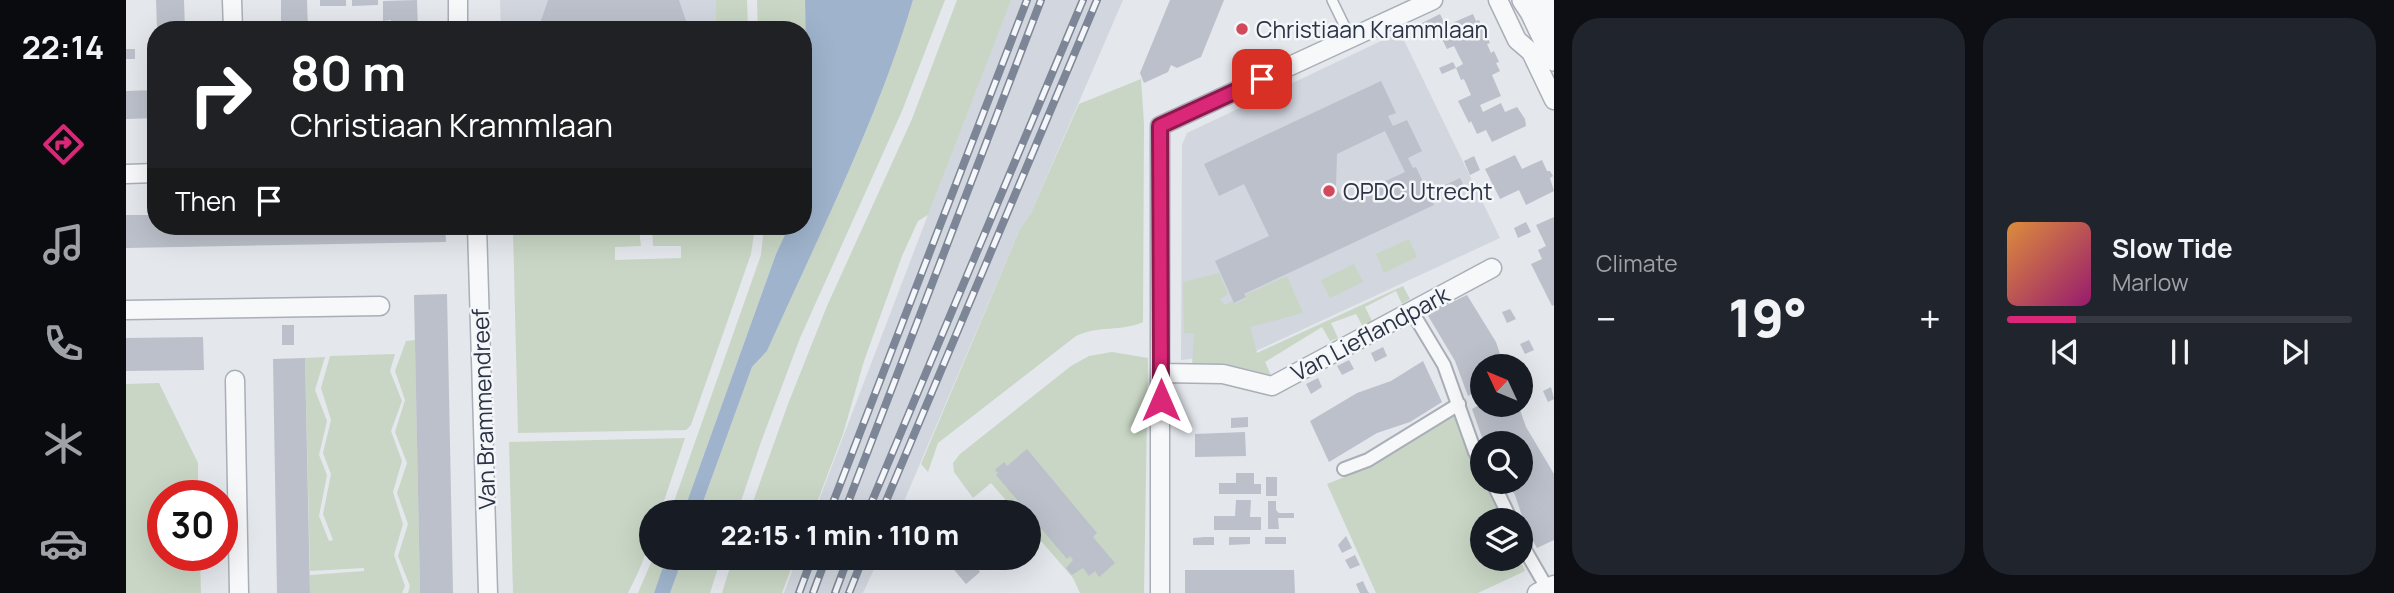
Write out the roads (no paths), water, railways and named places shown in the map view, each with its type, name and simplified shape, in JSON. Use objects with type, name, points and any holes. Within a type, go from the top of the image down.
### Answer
[{"type":"street","points":[[232,0],[233,21]]},
{"type":"street","points":[[457,0],[458,21]]},
{"type":"street","points":[[1160,593],[1160,126],[1433,0]]},
{"type":"street","points":[[1498,0],[1517,40],[1531,52],[1554,100]]},
{"type":"street","points":[[1524,0],[1545,24]]},
{"type":"street","points":[[1542,0],[1554,60]]},
{"type":"street","points":[[1531,52],[1545,24]]},
{"type":"street","points":[[126,173],[147,173]]},
{"type":"street","name":"Van Brammendreef","points":[[477,235],[488,593]]},
{"type":"street","name":"Van Lieflandpark","points":[[1161,373],[1223,374],[1272,386],[1493,268]]},
{"type":"street","points":[[126,310],[380,306]]},
{"type":"street","points":[[1411,310],[1444,365],[1470,438]]},
{"type":"street","points":[[235,380],[239,593]]},
{"type":"street","points":[[1343,469],[1368,460],[1459,404]]},
{"type":"street","points":[[1533,565],[1546,589]]},
{"type":"lane","points":[[1332,0],[1351,38]]},
{"type":"water","points":[[805,0],[913,0],[899,45],[865,133],[767,351],[752,367],[704,500],[688,500],[785,235],[812,235],[812,21],[805,21]]},
{"type":"water","points":[[662,570],[679,570],[670,593],[654,593]]},
{"type":"railway","points":[[834,500],[1027,0]]},
{"type":"railway","points":[[849,500],[1041,0]]},
{"type":"railway","points":[[872,500],[1083,0]]},
{"type":"railway","points":[[886,500],[1097,0]]},
{"type":"railway","points":[[799,593],[808,570]]},
{"type":"railway","points":[[813,593],[822,570]]},
{"type":"railway","points":[[835,593],[844,570]]},
{"type":"railway","points":[[849,593],[858,570]]},
{"type":"place","name":"Christiaan Krammlaan","points":[[1242,29]]},
{"type":"place","name":"OPDC Utrecht","points":[[1329,191]]}]
